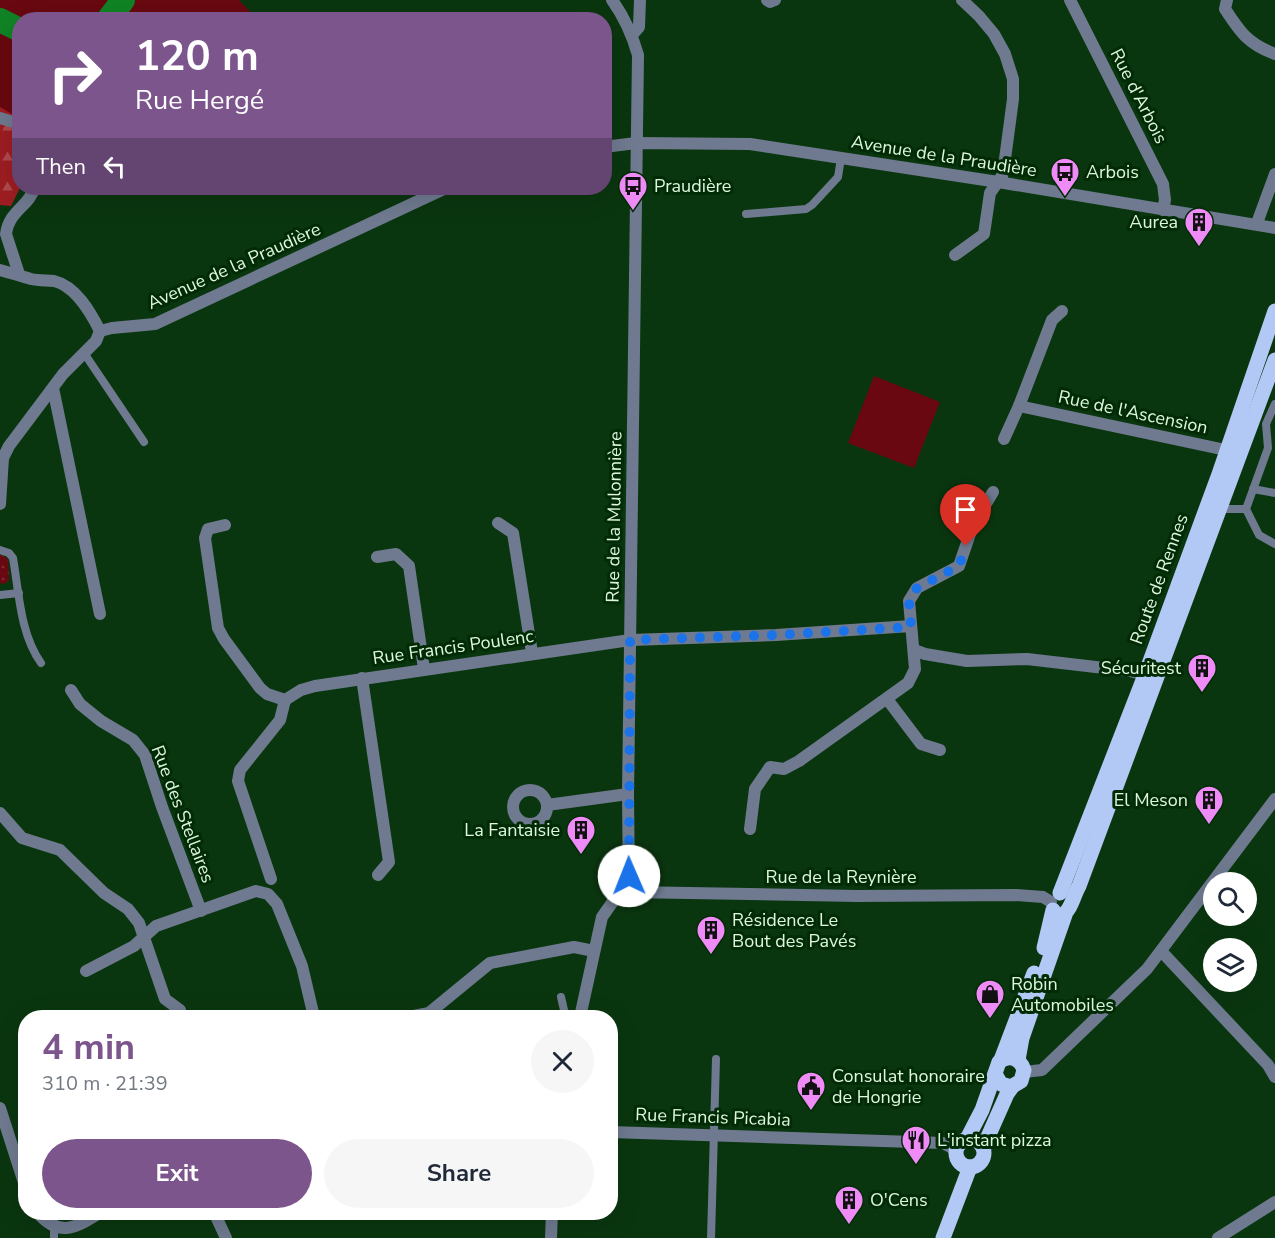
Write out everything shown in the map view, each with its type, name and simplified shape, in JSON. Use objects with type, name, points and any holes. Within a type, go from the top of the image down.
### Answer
[{"type":"main road","name":"Route de Rennes","points":[[1021,1066],[1022,1038],[1060,903],[1078,886],[1221,509],[1233,454],[1275,311]]},
{"type":"main road","name":"Route de Rennes","points":[[962,1144],[982,1110],[1144,675],[1233,454],[1264,390],[1275,360]]},
{"type":"main road","points":[[983,1148],[976,1141],[962,1144],[958,1162],[970,1167],[982,1161],[983,1148],[1012,1087],[1021,1082],[1021,1066],[1009,1058],[998,1067],[1001,1084],[1012,1087]]},
{"type":"main road","points":[[943,1238],[970,1167]]},
{"type":"street","points":[[612,0],[623,15],[632,35],[639,27],[640,0]]},
{"type":"street","points":[[767,0],[770,2],[775,0]]},
{"type":"street","points":[[955,255],[984,234],[990,193],[1002,176],[1013,99],[1013,79],[1005,54],[994,34],[979,15],[962,0]]},
{"type":"street","name":"Rue d'Arbois","points":[[1070,0],[1163,184],[1165,200],[1163,210]]},
{"type":"street","points":[[1227,0],[1225,9],[1240,33],[1263,50],[1275,54]]},
{"type":"street","name":"Rue de la Mulonnière","points":[[629,892],[628,794],[638,121],[638,56],[632,35]]},
{"type":"street","name":"Avenue de la Praudière","points":[[612,146],[636,143],[750,144],[1275,228]]},
{"type":"street","points":[[1257,224],[1275,174]]},
{"type":"street","points":[[19,274],[6,234],[13,214],[32,195]]},
{"type":"street","name":"Avenue de la Praudière","points":[[100,331],[154,324],[431,195]]},
{"type":"street","points":[[0,270],[19,274],[32,280],[56,282],[68,287],[89,310],[100,331],[96,341],[63,374],[9,446],[3,458],[0,504]]},
{"type":"street","points":[[1005,439],[1052,321],[1062,311]]},
{"type":"street","points":[[53,388],[100,614]]},
{"type":"street","name":"Rue de l'Ascension","points":[[1018,406],[1233,454]]},
{"type":"street","points":[[750,829],[755,789],[770,767],[784,769],[799,761],[908,683],[920,652],[907,627],[909,601],[917,588],[959,566],[973,525],[993,492]]},
{"type":"street","points":[[498,523],[513,533],[532,653]]},
{"type":"street","points":[[225,525],[208,529],[205,538],[218,628],[260,688],[267,694],[285,700],[280,720],[240,770],[238,781],[271,879]]},
{"type":"street","points":[[377,557],[396,554],[409,566],[424,669]]},
{"type":"street","name":"Rue Francis Poulenc","points":[[285,700],[302,690],[315,686],[630,640],[776,635],[907,627]]},
{"type":"street","points":[[920,652],[967,661],[1027,659],[1130,671],[1144,675]]},
{"type":"street","points":[[362,678],[389,862],[378,875]]},
{"type":"street","name":"Rue des Stellaires","points":[[71,690],[80,704],[101,721],[133,740],[145,755],[201,910]]},
{"type":"street","points":[[887,699],[921,744],[940,750]]},
{"type":"street","points":[[547,805],[628,794]]},
{"type":"street","points":[[1021,1066],[1037,1072],[1049,1064],[1147,969],[1275,799]]},
{"type":"street","points":[[0,813],[22,838],[60,850],[104,893],[128,909],[139,922],[165,999],[180,1010]]},
{"type":"street","points":[[86,970],[134,946],[156,926],[256,891],[268,894],[277,904],[302,966],[312,1010]]},
{"type":"street","points":[[581,1010],[602,917],[614,900],[629,892]]},
{"type":"street","name":"Rue de la Reynière","points":[[629,892],[857,896],[1016,895],[1043,897],[1060,903]]},
{"type":"street","points":[[433,1010],[490,963],[574,947],[594,951]]},
{"type":"street","points":[[1162,952],[1268,1065],[1275,1077]]},
{"type":"street","points":[[0,1108],[18,1164]]},
{"type":"street","name":"Rue Francis Picabia","points":[[618,1132],[962,1144]]},
{"type":"street","points":[[1218,1238],[1275,1202]]},
{"type":"street","points":[[43,1220],[54,1233],[79,1226],[88,1220]]},
{"type":"street","points":[[218,1220],[226,1238]]},
{"type":"street","points":[[551,1238],[552,1220]]},
{"type":"lane","points":[[746,214],[806,209],[812,206],[838,177],[841,158]]},
{"type":"lane","points":[[84,353],[144,442]]},
{"type":"lane","points":[[1264,390],[1275,403],[1266,424],[1268,448],[1246,509],[1259,535],[1275,544]]},
{"type":"lane","points":[[1253,489],[1275,493]]},
{"type":"lane","points":[[1221,509],[1246,509]]},
{"type":"lane","points":[[0,550],[11,554],[33,652],[41,663]]},
{"type":"lane","points":[[0,595],[19,593]]},
{"type":"lane","points":[[561,997],[564,1010]]},
{"type":"lane","points":[[711,1238],[716,1059]]},
{"type":"shaded area","points":[[0,0],[239,0],[250,12],[12,12],[12,114],[0,107]]},
{"type":"shaded area","points":[[874,376],[940,402],[914,468],[848,443]]},
{"type":"shaded area","points":[[0,555],[8,560],[9,580],[4,584],[0,583]]},
{"type":"green space","points":[[0,17],[12,32],[12,195],[16,195],[11,206],[0,205]]},
{"type":"waterway","points":[[114,12],[123,0]]},
{"type":"waterway","points":[[0,20],[12,26]]},
{"type":"place","name":"Arbois","points":[[1065,198]]},
{"type":"place","name":"Praudière","points":[[633,212]]},
{"type":"place","name":"Aurea","points":[[1199,248]]},
{"type":"place","name":"Sécuritest","points":[[1202,694]]},
{"type":"place","name":"El Meson","points":[[1209,826]]},
{"type":"place","name":"La Fantaisie","points":[[581,856]]},
{"type":"place","name":"Résidence Le Bout des Pavés","points":[[711,956]]},
{"type":"place","name":"Robin Automobiles","points":[[990,1020]]},
{"type":"place","name":"Consulat honoraire de Hongrie","points":[[811,1112]]},
{"type":"place","name":"L'instant pizza","points":[[916,1166]]},
{"type":"place","name":"O'Cens","points":[[849,1226]]},
{"type":"route","points":[[629,876],[630,640],[911,627],[909,601],[917,588],[959,566],[966,546]]}]
